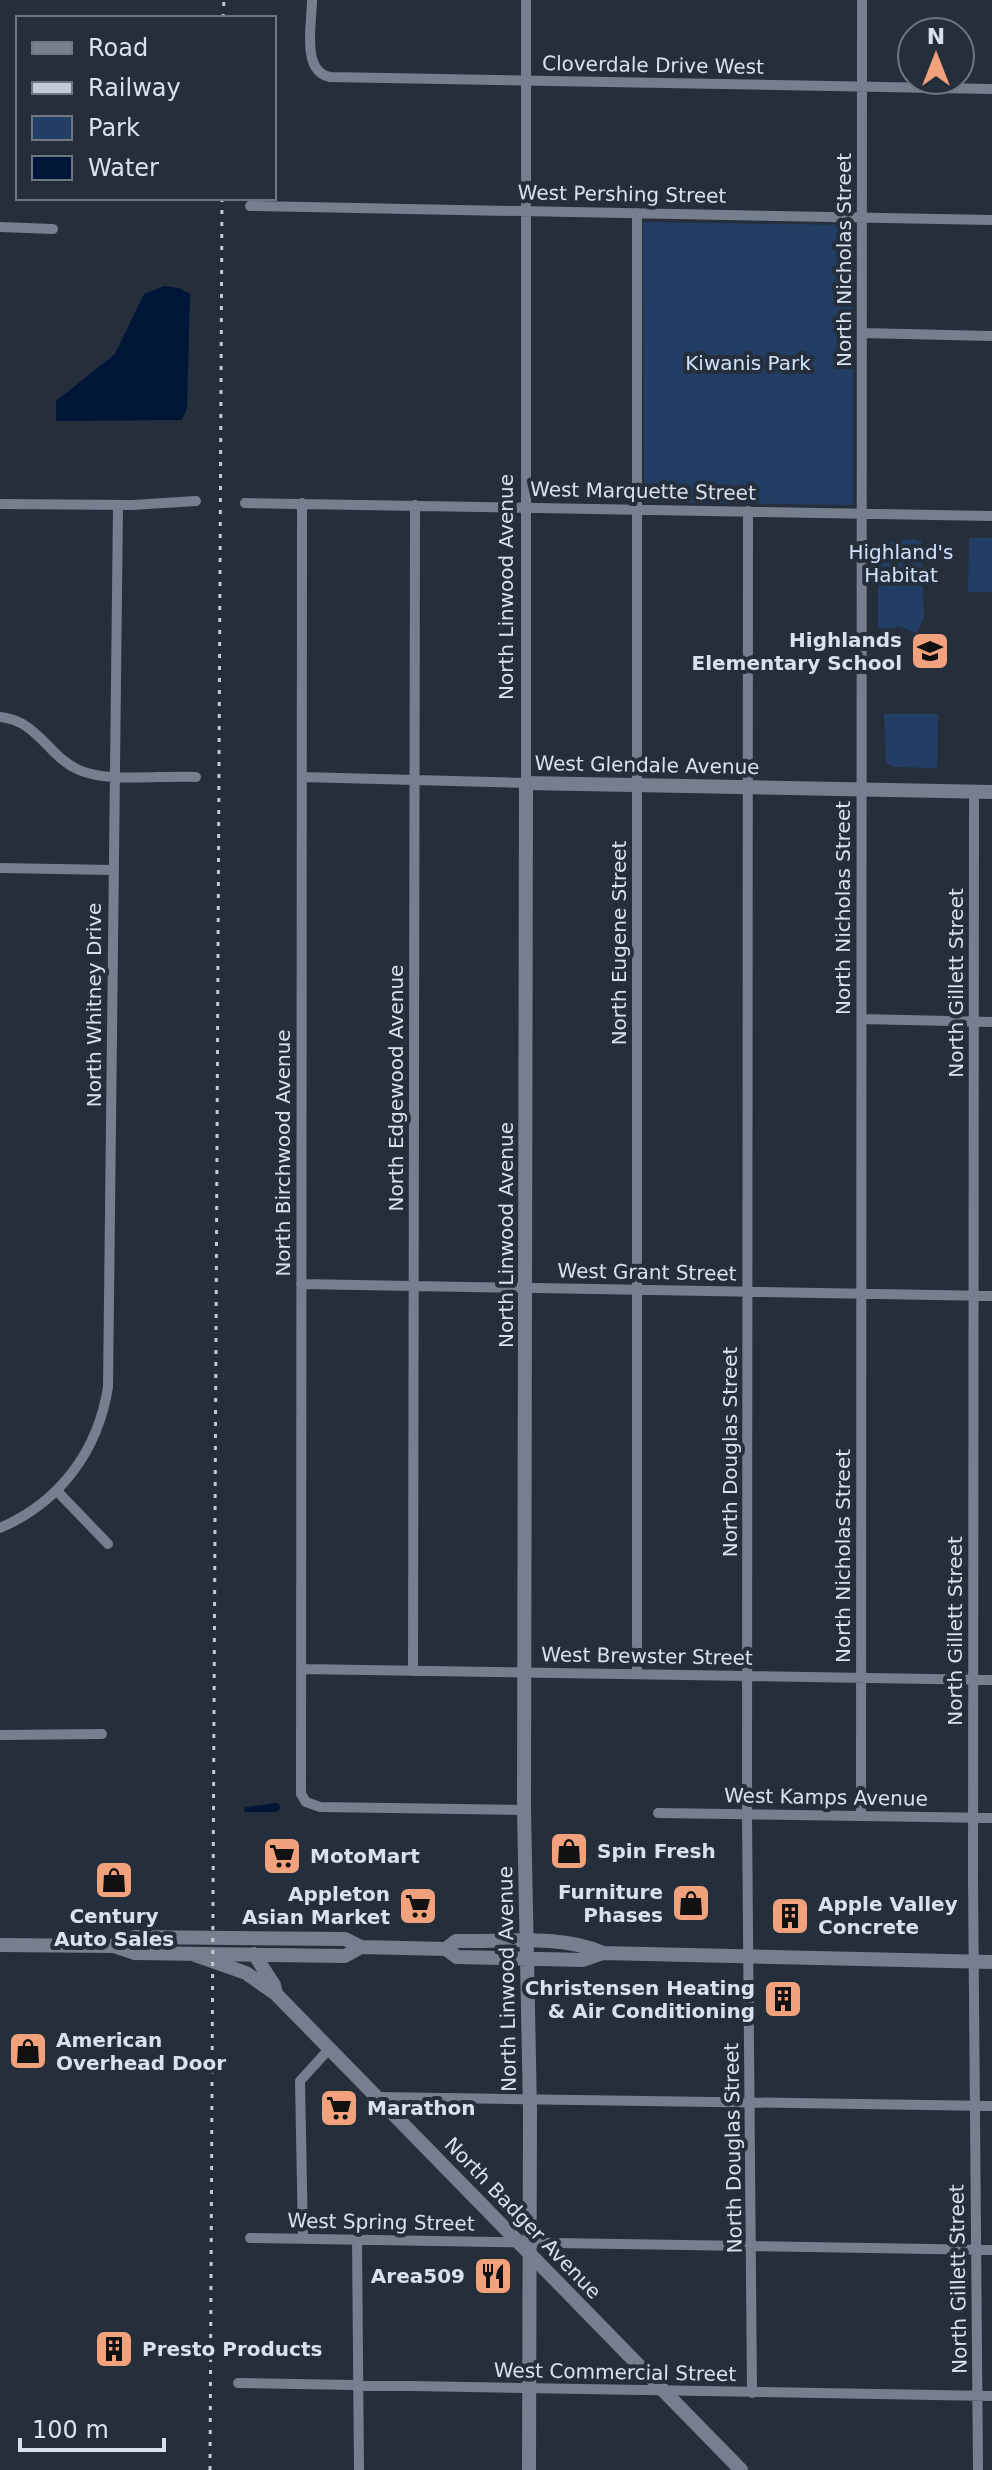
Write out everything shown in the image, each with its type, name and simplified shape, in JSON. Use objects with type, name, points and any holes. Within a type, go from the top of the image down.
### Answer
[{"type":"main road","name":"West Glendale Avenue","points":[[526,783],[992,792]]},
{"type":"main road","name":"North Linwood Avenue","points":[[526,783],[524,1810],[530,2098],[525,2246],[529,2470]]},
{"type":"main road","points":[[114,1946],[135,1937],[324,1938],[345,1939],[361,1947],[446,1949],[457,1957],[583,1960],[603,1953],[992,1962]]},
{"type":"main road","name":"North Badger Avenue","points":[[251,1938],[254,1954],[274,1985],[276,1994]]},
{"type":"main road","points":[[292,1955],[322,1948],[324,1938]]},
{"type":"main road","points":[[446,1949],[456,1941],[581,1943],[603,1953]]},
{"type":"main road","points":[[0,1945],[114,1946],[135,1953],[345,1956],[361,1947]]},
{"type":"main road","points":[[192,1954],[251,1977]]},
{"type":"main road","name":"North Badger Avenue","points":[[254,1954],[249,1970],[251,1977],[276,1994],[379,2097],[741,2470]]},
{"type":"street","name":"Cloverdale Drive West","points":[[312,0],[312,65],[316,71],[330,77],[992,89]]},
{"type":"street","name":"North Linwood Avenue","points":[[526,0],[526,783]]},
{"type":"street","name":"North Nicholas Street","points":[[861,1816],[862,0]]},
{"type":"street","name":"West Pershing Street","points":[[250,206],[992,220]]},
{"type":"street","name":"North Eugene Street","points":[[637,213],[637,1674]]},
{"type":"street","points":[[0,227],[53,229]]},
{"type":"street","points":[[862,333],[992,336]]},
{"type":"street","points":[[0,504],[118,505],[196,501]]},
{"type":"street","name":"West Marquette Street","points":[[245,503],[992,516]]},
{"type":"street","name":"North Birchwood Avenue","points":[[302,503],[301,1794],[306,1802],[320,1807],[524,1810]]},
{"type":"street","name":"North Whitney Drive","points":[[0,1528],[34,1510],[57,1491],[90,1446],[102,1418],[108,1387],[118,505]]},
{"type":"street","name":"North Edgewood Avenue","points":[[413,1671],[415,505]]},
{"type":"street","name":"North Douglas Street","points":[[748,511],[747,1814],[752,2393]]},
{"type":"street","points":[[0,717],[31,726],[62,761],[77,770],[115,775],[196,777]]},
{"type":"street","name":"West Glendale Avenue","points":[[302,777],[526,783]]},
{"type":"street","name":"North Gillett Street","points":[[974,792],[973,1818],[978,2470]]},
{"type":"street","points":[[0,868],[113,870]]},
{"type":"street","points":[[862,1019],[992,1022]]},
{"type":"street","name":"West Grant Street","points":[[301,1284],[992,1296]]},
{"type":"street","points":[[57,1491],[108,1544]]},
{"type":"street","name":"West Brewster Street","points":[[301,1669],[992,1680]]},
{"type":"street","points":[[0,1735],[102,1734]]},
{"type":"street","name":"West Kamps Avenue","points":[[658,1813],[992,1818]]},
{"type":"street","points":[[303,2239],[300,2081],[330,2048]]},
{"type":"street","points":[[379,2097],[992,2106]]},
{"type":"street","name":"West Spring Street","points":[[250,2238],[525,2246],[992,2250]]},
{"type":"street","points":[[357,2240],[359,2470]]},
{"type":"street","name":"West Commercial Street","points":[[238,2383],[992,2396]]},
{"type":"green space","name":"Kiwanis Park","points":[[643,222],[853,225],[853,505],[644,502]]},
{"type":"green space","points":[[969,538],[992,538],[992,592],[968,592]]},
{"type":"green space","name":"Highland's Habitat","points":[[912,539],[921,541],[924,617],[917,633],[898,626],[885,631],[878,626],[878,544]]},
{"type":"green space","points":[[884,714],[938,714],[937,768],[894,767],[886,762]]},
{"type":"water","points":[[164,286],[179,288],[190,294],[187,409],[182,420],[56,421],[56,401],[115,354],[144,294]]},
{"type":"water","points":[[278,1803],[281,1808],[277,1812],[244,1812],[245,1807]]},
{"type":"railway","points":[[223,16],[224,0]]},
{"type":"railway","points":[[210,2470],[222,200]]},
{"type":"place","name":"Highlands Elementary School","points":[[930,651]]},
{"type":"place","name":"Spin Fresh","points":[[569,1851]]},
{"type":"place","name":"MotoMart","points":[[282,1856]]},
{"type":"place","name":"Century Auto Sales","points":[[114,1880]]},
{"type":"place","name":"Furniture Phases","points":[[691,1903]]},
{"type":"place","name":"Appleton Asian Market","points":[[418,1906]]},
{"type":"place","name":"Apple Valley Concrete","points":[[790,1916]]},
{"type":"place","name":"Christensen Heating & Air Conditioning","points":[[783,1999]]},
{"type":"place","name":"American Overhead Door","points":[[28,2051]]},
{"type":"place","name":"Marathon","points":[[339,2108]]},
{"type":"place","name":"Area509","points":[[493,2276]]},
{"type":"place","name":"Presto Products","points":[[114,2349]]}]
